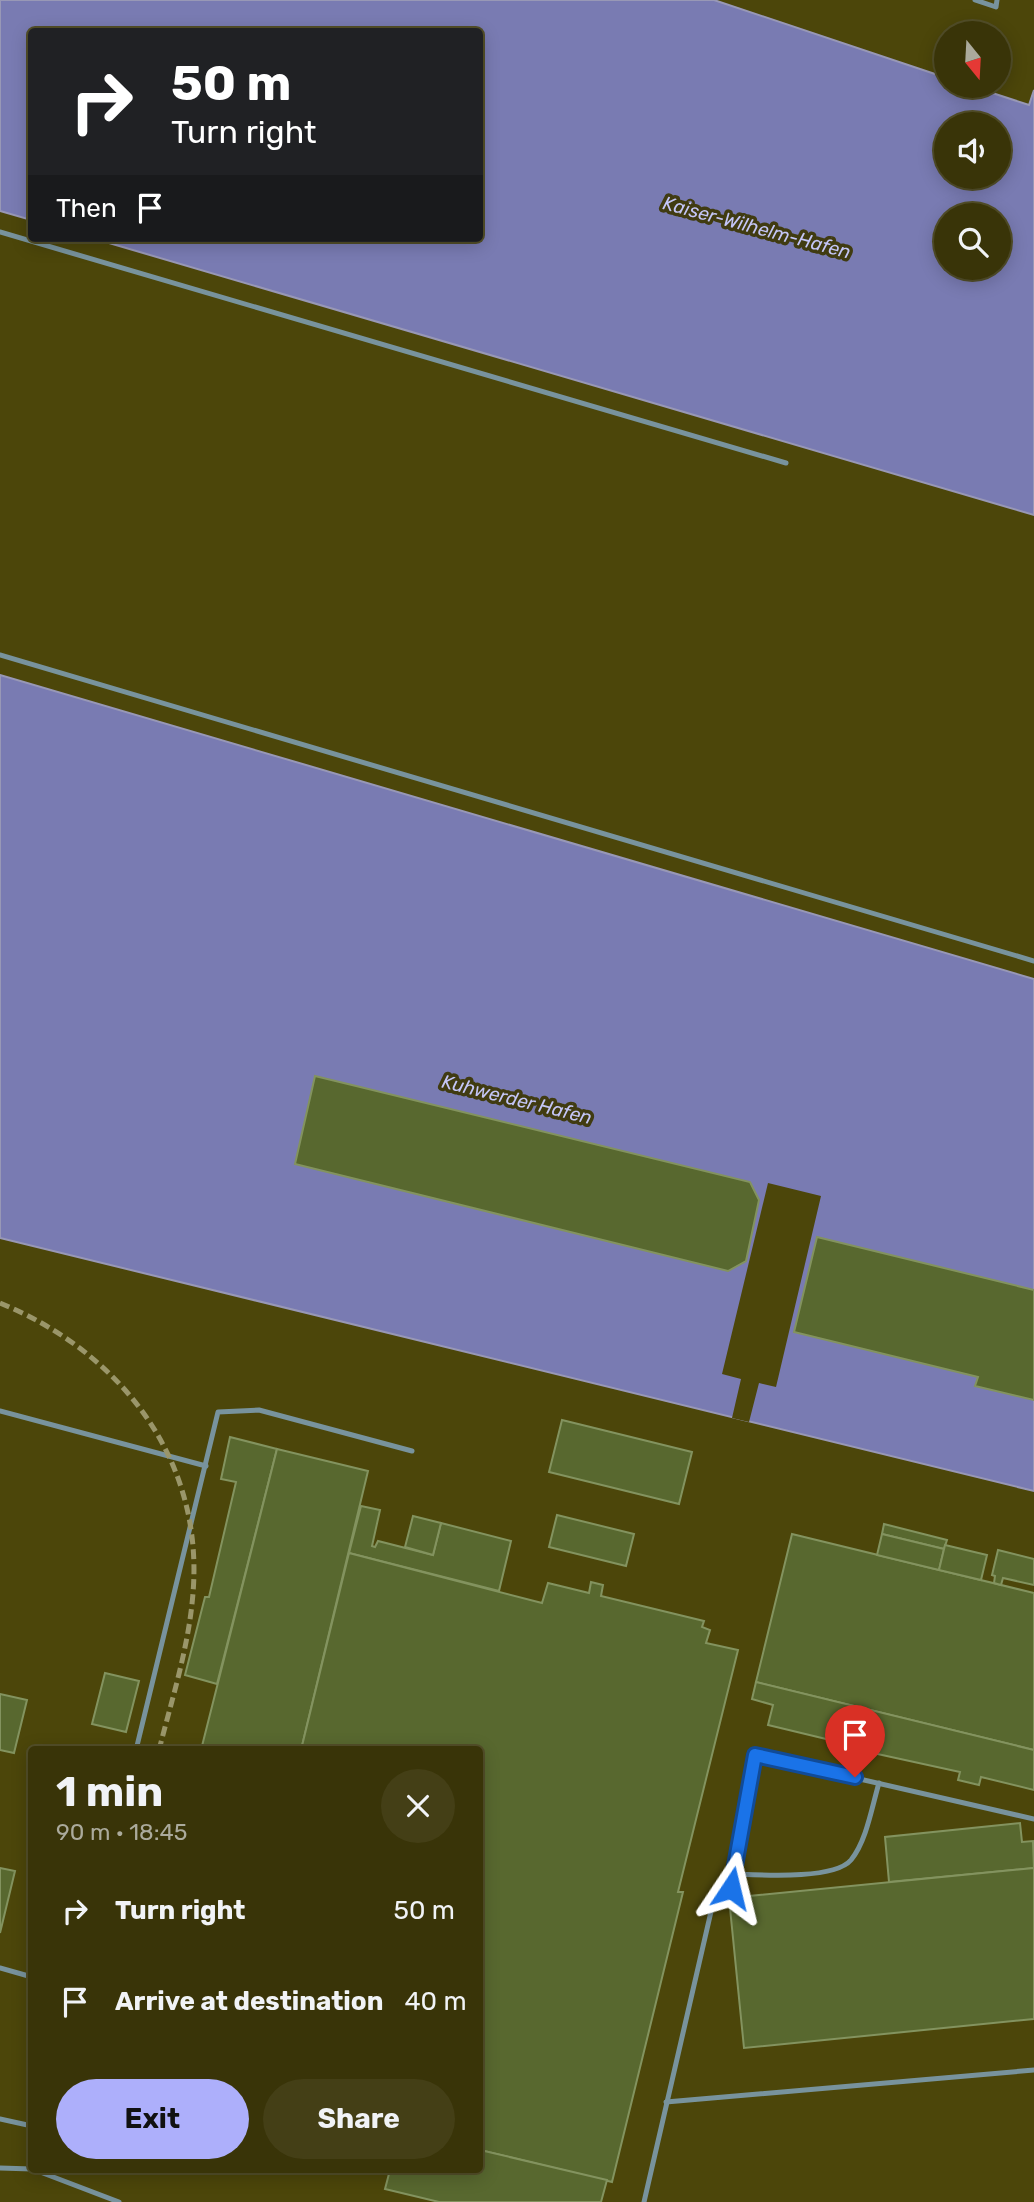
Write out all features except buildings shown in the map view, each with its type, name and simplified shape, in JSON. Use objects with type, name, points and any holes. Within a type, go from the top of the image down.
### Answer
[{"type":"lane","points":[[975,0],[996,7],[997,0]]},
{"type":"lane","points":[[0,232],[28,240]]},
{"type":"lane","points":[[34,242],[786,463]]},
{"type":"lane","points":[[0,654],[1034,961]]},
{"type":"lane","points":[[0,1410],[206,1466]]},
{"type":"lane","points":[[137,1746],[218,1412],[259,1410],[412,1451]]},
{"type":"lane","points":[[644,2202],[713,1903],[731,1888],[755,1755],[1034,1819]]},
{"type":"lane","points":[[734,1874],[826,1872],[845,1866],[859,1847],[879,1783]]},
{"type":"lane","points":[[0,1968],[28,1976]]},
{"type":"lane","points":[[666,2102],[1034,2070]]},
{"type":"lane","points":[[0,2119],[28,2125]]},
{"type":"lane","points":[[0,2168],[28,2169]]},
{"type":"lane","points":[[44,2173],[119,2202]]},
{"type":"water","name":"Kaiser-Wilhelm-Hafen","points":[[0,0],[714,0],[934,74],[934,98],[1008,98],[1029,105],[1034,90],[1034,515],[106,242],[483,242],[483,28],[28,28],[28,219],[0,211]]},
{"type":"water","name":"Kuhwerder Hafen","points":[[0,675],[1034,979],[1034,1491],[0,1238]]},
{"type":"pier","points":[[768,1183],[821,1196],[776,1387],[759,1383],[749,1422],[732,1418],[741,1379],[722,1374]]},
{"type":"railway","points":[[0,1303],[43,1324],[82,1350],[117,1381],[146,1416],[168,1455],[184,1498],[193,1544],[193,1593],[184,1653],[160,1746]]},
{"type":"route","points":[[731,1888],[755,1755],[855,1777]]}]
